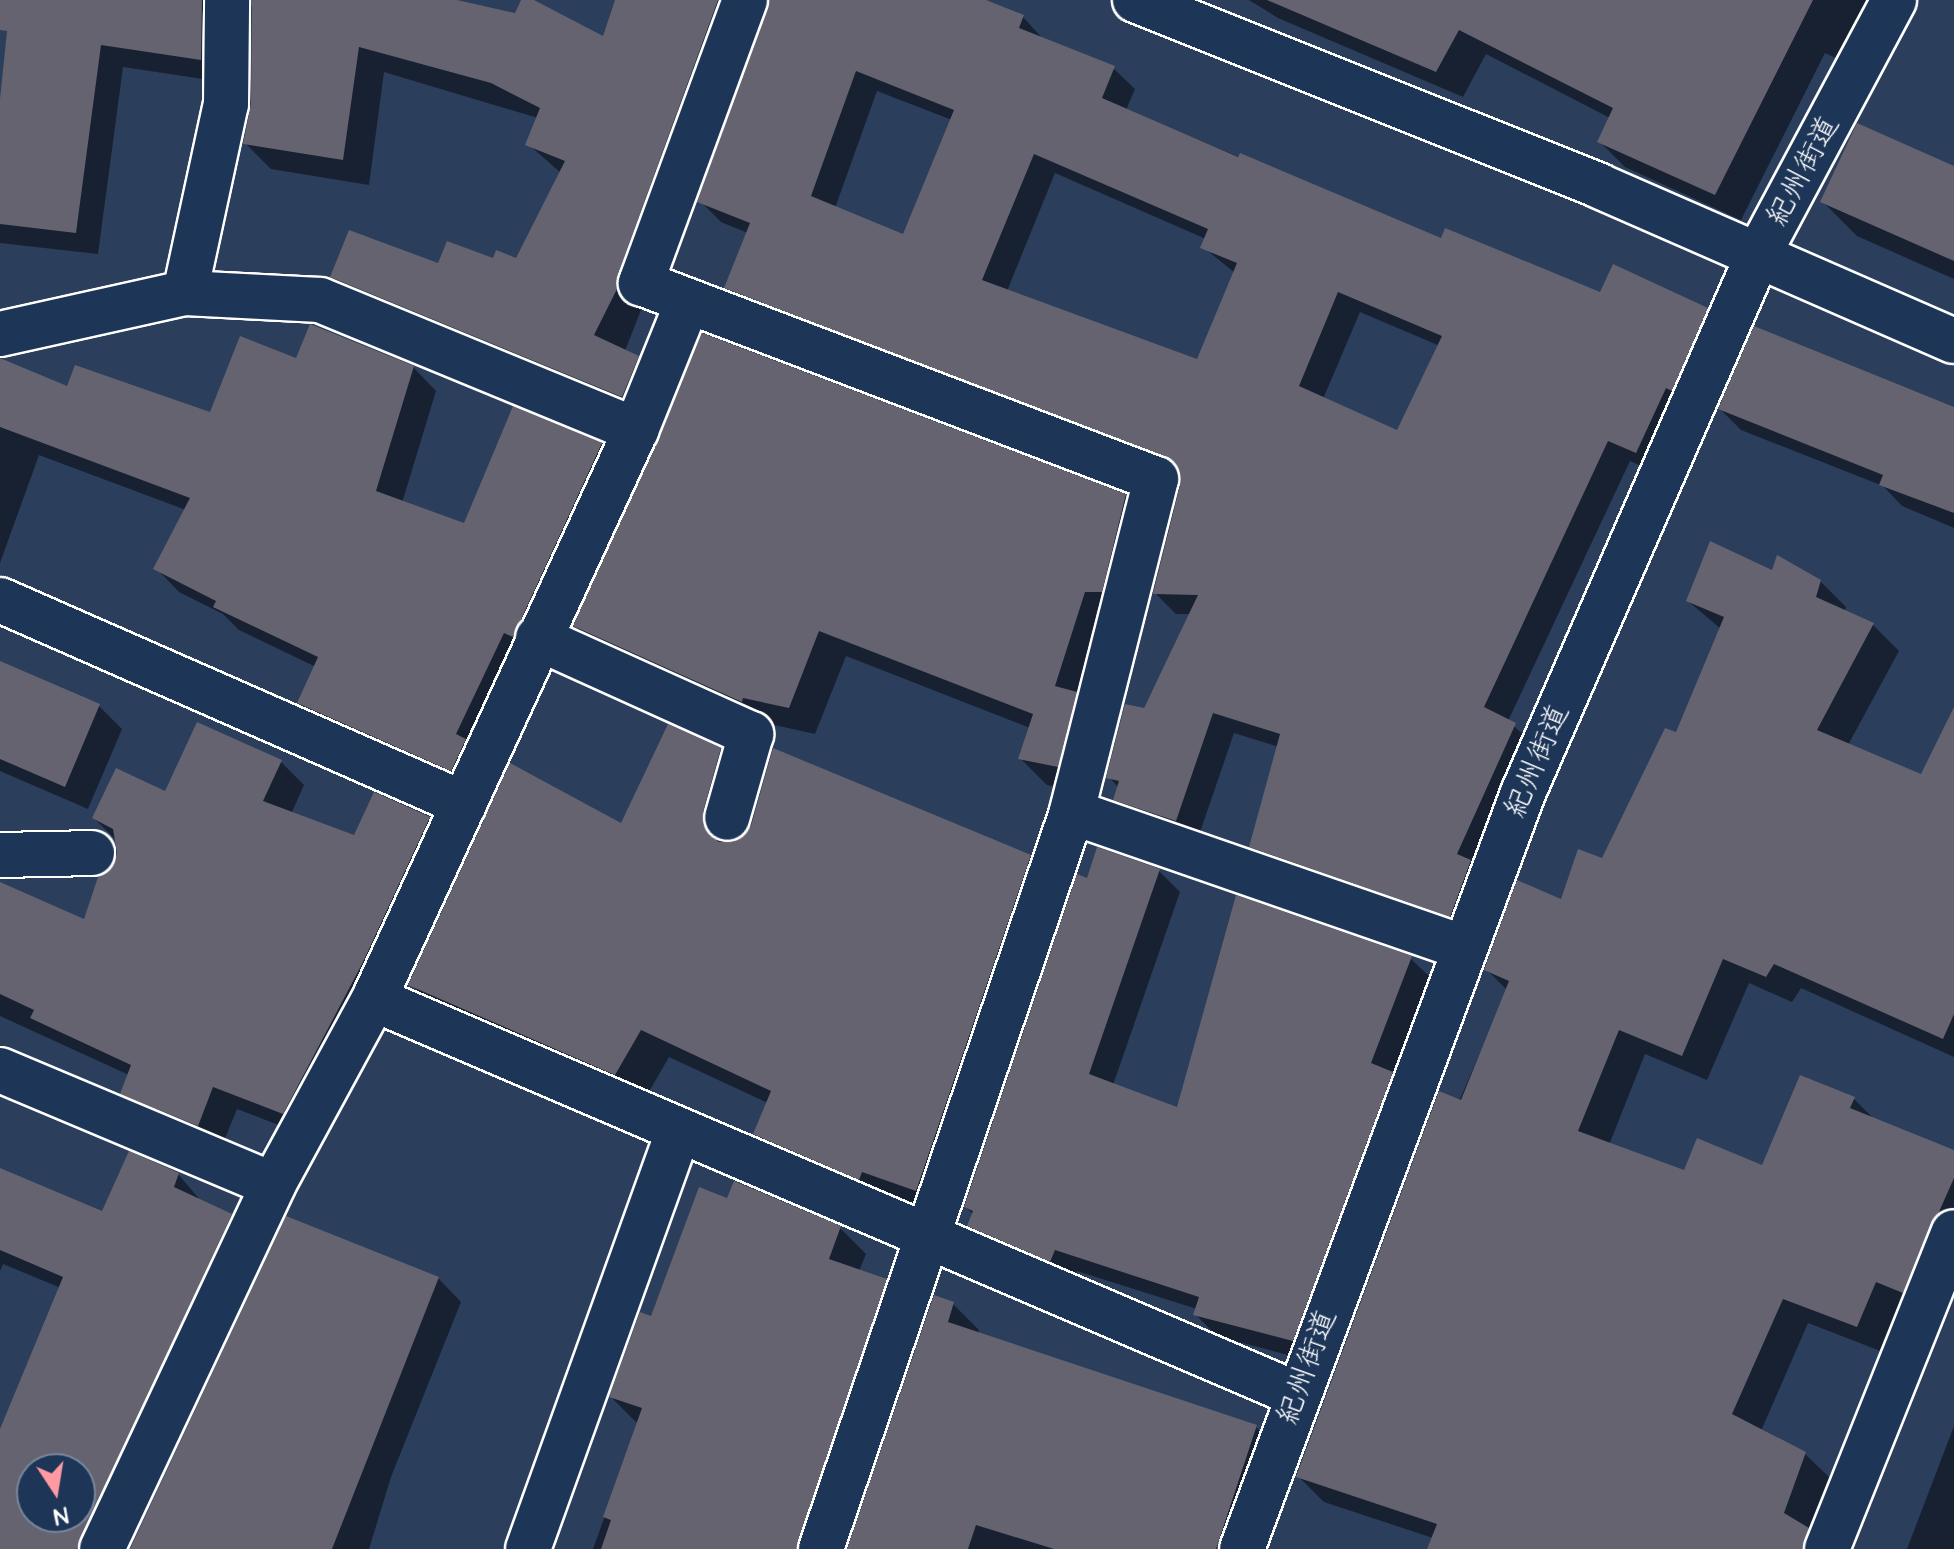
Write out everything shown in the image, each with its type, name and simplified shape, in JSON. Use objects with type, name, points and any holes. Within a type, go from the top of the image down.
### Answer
[{"type":"street","points":[[185,293],[226,104],[227,0]]},
{"type":"street","points":[[745,0],[641,283],[1156,479],[1072,812],[821,1549]]},
{"type":"street","name":"紀州街道","points":[[1242,1549],[1296,1394],[1462,947],[1523,793],[1758,255],[1894,0]]},
{"type":"street","points":[[1157,4],[1758,255],[1954,341]]},
{"type":"street","points":[[0,334],[185,293],[320,300],[636,430]]},
{"type":"street","points":[[102,1549],[273,1185],[374,999],[636,430],[688,301]]},
{"type":"street","points":[[0,600],[464,804]]},
{"type":"street","points":[[538,638],[751,734],[727,818]]},
{"type":"street","points":[[1072,812],[1462,947]]},
{"type":"street","points":[[0,855],[92,853]]},
{"type":"street","points":[[374,999],[678,1132],[1296,1394]]},
{"type":"street","points":[[0,1070],[273,1185]]},
{"type":"street","points":[[528,1549],[678,1132]]},
{"type":"street","points":[[1827,1549],[1954,1232]]},
{"type":"building","points":[[0,0],[202,0],[201,60],[101,45],[76,233],[0,224],[0,99],[7,31],[0,30]]},
{"type":"building","points":[[252,0],[457,0],[515,13],[521,0],[534,0],[603,36],[615,0],[718,0],[618,274],[617,289],[594,335],[639,356],[622,397],[330,277],[349,230],[438,263],[447,241],[493,258],[496,250],[516,258],[565,161],[525,145],[540,108],[491,83],[359,47],[343,160],[243,144],[251,104]]},
{"type":"building","points":[[769,0],[986,0],[1024,15],[1019,28],[1115,66],[1102,98],[1238,157],[1240,153],[1441,238],[1445,228],[1600,292],[1613,264],[1708,308],[1672,391],[1666,388],[1636,453],[1608,441],[1484,707],[1516,723],[1457,854],[1471,860],[1450,917],[1249,847],[1280,734],[1213,713],[1176,821],[1113,800],[1119,781],[1106,778],[1125,704],[1144,708],[1198,595],[1153,594],[1180,485],[1174,462],[724,288],[750,223],[697,202]],"holes":[[[856,71],[954,110],[903,234],[811,196]],[[1034,154],[1208,229],[1200,248],[1237,263],[1197,359],[982,280]],[[1338,292],[1442,336],[1397,430],[1299,386]]]},
{"type":"building","points":[[1267,0],[1813,0],[1715,195],[1597,142],[1613,108],[1459,30],[1436,72]]},
{"type":"building","points":[[1857,123],[1954,166],[1954,261],[1820,202]]},
{"type":"building","points":[[310,324],[414,366],[376,491],[464,523],[513,406],[602,443],[513,637],[504,633],[456,734],[466,739],[451,771],[297,703],[318,657],[213,607],[216,601],[153,569],[190,498],[0,427],[0,358],[67,386],[75,365],[210,412],[240,336],[296,358]]},
{"type":"building","points":[[1754,326],[1954,407],[1954,513],[1879,485],[1883,475],[1718,409]]},
{"type":"building","points":[[702,333],[1126,494],[1102,592],[1085,592],[1055,686],[1077,692],[1058,767],[1018,759],[1033,714],[819,631],[789,708],[743,698],[742,702],[573,626]]},
{"type":"building","points":[[1710,541],[1772,570],[1777,555],[1821,580],[1816,597],[1874,623],[1817,730],[1921,774],[1954,707],[1954,1014],[1943,1039],[1774,964],[1766,977],[1723,959],[1682,1056],[1619,1030],[1578,1131],[1684,1170],[1697,1138],[1762,1165],[1800,1075],[1855,1097],[1850,1108],[1954,1150],[1954,1178],[1903,1293],[1876,1282],[1857,1327],[1783,1299],[1732,1414],[1806,1452],[1784,1513],[1809,1528],[1803,1549],[1427,1549],[1437,1524],[1296,1477],[1439,1091],[1461,1100],[1509,981],[1484,970],[1517,880],[1561,899],[1578,849],[1602,858],[1665,728],[1676,732],[1724,617],[1686,601]]},
{"type":"building","points":[[0,661],[100,704],[65,787],[0,759]]},
{"type":"building","points":[[197,722],[282,760],[263,801],[354,835],[374,792],[430,817],[362,964],[283,1114],[213,1087],[198,1126],[120,1094],[131,1065],[30,1018],[34,1010],[0,994],[0,882],[84,919],[98,877],[113,866],[117,853],[113,829],[92,818],[116,768],[165,791]]},
{"type":"building","points":[[668,724],[721,748],[703,812],[709,835],[719,842],[734,842],[751,826],[773,748],[1031,855],[916,1191],[862,1172],[859,1180],[753,1134],[771,1091],[641,1030],[615,1075],[408,985],[510,763],[621,823]]},
{"type":"building","points":[[1097,847],[1160,869],[1089,1074],[1177,1107],[1236,895],[1412,956],[1371,1063],[1393,1072],[1293,1341],[1193,1315],[1199,1297],[1055,1250],[1050,1262],[967,1226],[973,1211],[964,1207],[1077,874],[1087,878]]},
{"type":"building","points":[[129,1151],[179,1173],[174,1187],[232,1214],[96,1508],[96,1453],[16,1453],[16,1533],[84,1533],[77,1549],[0,1549],[0,1429],[63,1277],[0,1250],[0,1168],[102,1211]]},
{"type":"building","points":[[734,1181],[841,1226],[829,1259],[887,1279],[797,1549],[601,1549],[611,1520],[603,1517],[642,1408],[609,1397],[640,1312],[651,1316],[699,1187],[727,1198]]},
{"type":"building","points":[[286,1216],[439,1277],[332,1549],[130,1549]]},
{"type":"building","points":[[934,1295],[954,1302],[948,1322],[1257,1425],[1216,1549],[1054,1549],[976,1525],[968,1549],[847,1549]]}]
